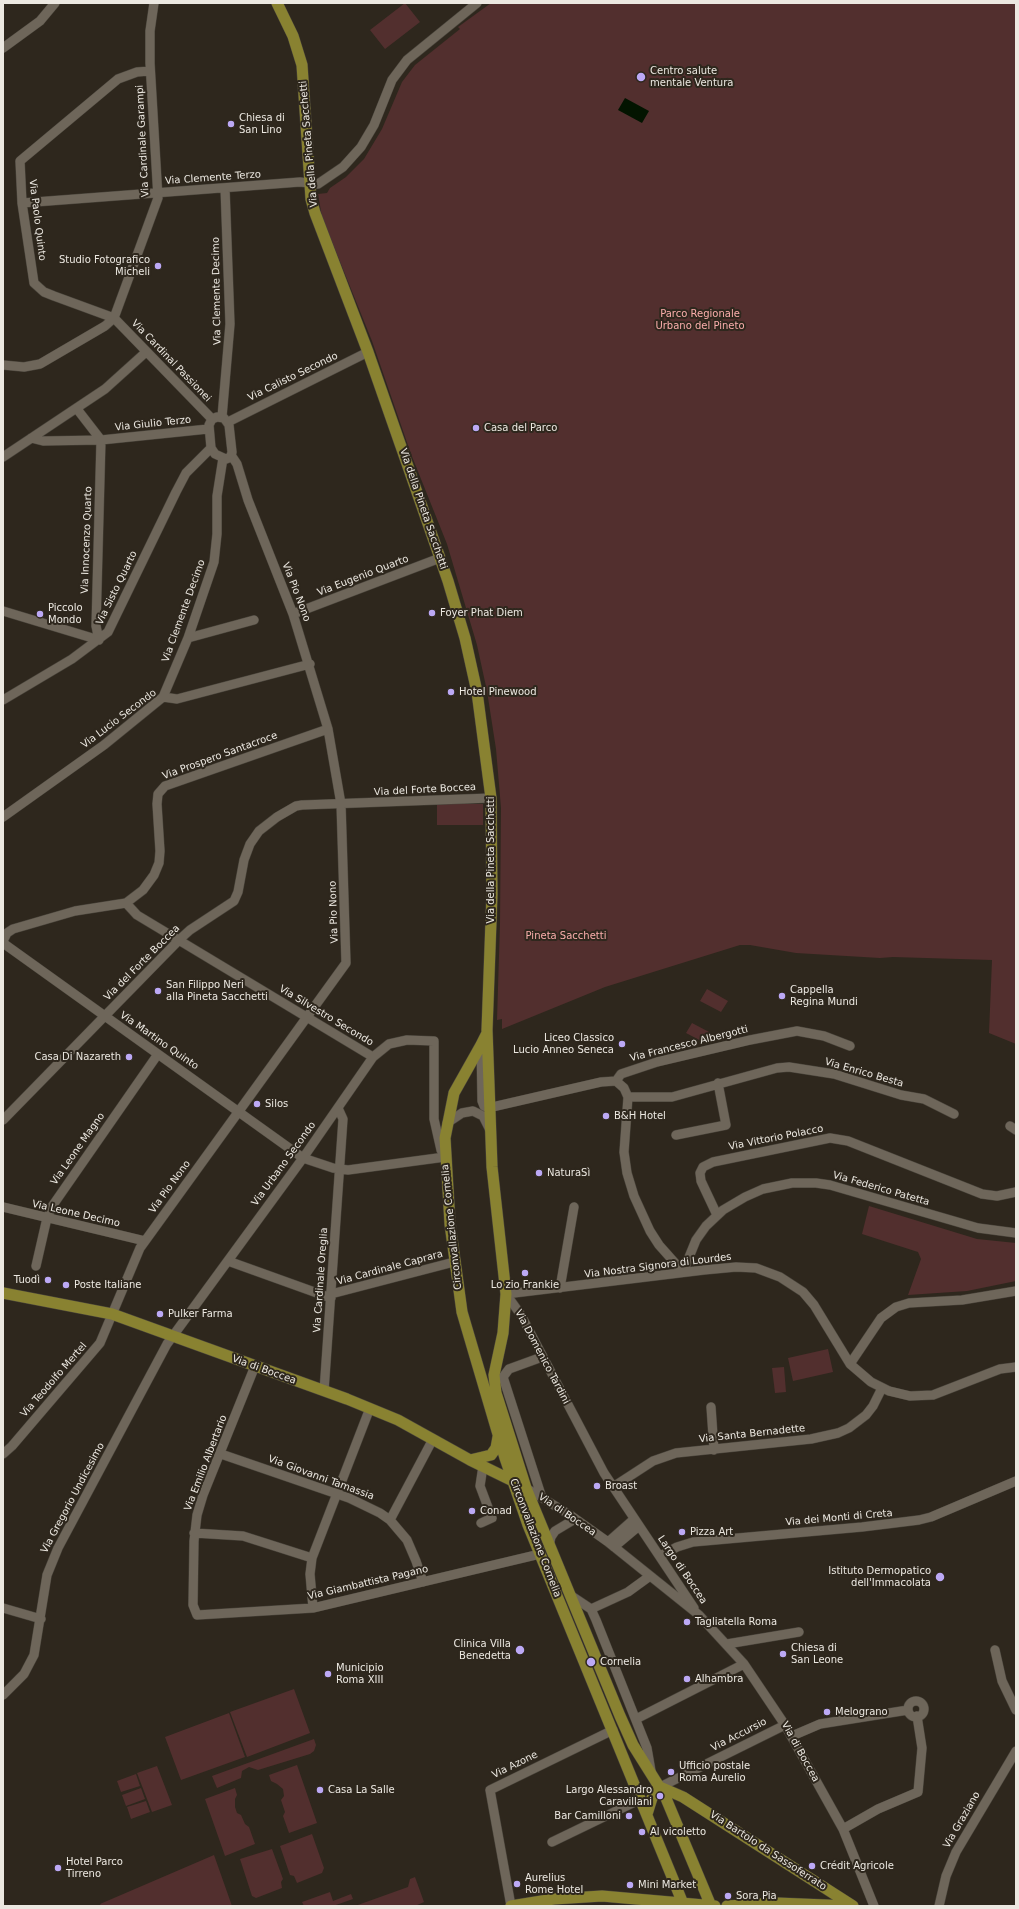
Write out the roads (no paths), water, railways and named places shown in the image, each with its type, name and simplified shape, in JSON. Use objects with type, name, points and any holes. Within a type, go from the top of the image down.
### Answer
[{"type":"main road","name":"Via della Pineta Sacchetti","points":[[277,3],[292,36],[302,65],[310,183],[315,213],[368,352],[440,558],[462,625],[474,676],[491,798],[492,894],[487,1030]]},
{"type":"main road","name":"Circonvallazione Cornelia","points":[[487,1030],[482,1045],[454,1093],[447,1123],[445,1157],[454,1262],[463,1318],[512,1481],[540,1554],[685,1905]]},
{"type":"main road","name":"Via Domenico Tardini","points":[[487,1030],[492,1167],[506,1294]]},
{"type":"main road","name":"Via di Boccea","points":[[3,1293],[89,1308],[112,1314],[370,1408],[398,1420],[470,1460],[526,1488]]},
{"type":"main road","name":"Circonvallazione Cornelia","points":[[506,1294],[503,1333],[494,1369],[494,1385],[526,1488],[626,1730],[633,1745],[660,1787],[711,1906]]},
{"type":"main road","points":[[470,1460],[491,1455],[496,1448],[498,1436]]},
{"type":"main road","points":[[647,1814],[652,1798],[660,1787]]},
{"type":"main road","name":"Via Bartolo da Sassoferrato","points":[[660,1787],[683,1797],[851,1906]]},
{"type":"main road","points":[[511,1906],[554,1899],[602,1896],[685,1905],[715,1906]]},
{"type":"main road","points":[[727,1906],[796,1903],[851,1906]]},
{"type":"street","points":[[3,48],[36,24],[55,3]]},
{"type":"street","name":"Via Cardinale Garampi","points":[[114,318],[158,198],[150,71],[150,31],[154,3]]},
{"type":"street","name":"Via Clemente Terzo","points":[[22,203],[300,182],[318,184],[353,158],[369,135],[390,85],[402,65],[429,40],[477,3]]},
{"type":"street","name":"Via Paolo Quinto","points":[[114,318],[44,292],[34,283],[22,203],[20,161],[118,79],[137,72],[150,71]]},
{"type":"street","name":"Via Clemente Decimo","points":[[163,697],[188,638],[215,556],[217,496],[227,457],[225,420],[230,324],[225,188]]},
{"type":"street","points":[[3,365],[24,367],[40,364],[108,325],[114,318]]},
{"type":"street","name":"Via Cardinal Passionei","points":[[114,318],[212,419]]},
{"type":"street","points":[[3,457],[105,390],[146,352]]},
{"type":"street","name":"Via Calisto Secondo","points":[[212,419],[225,420],[368,352]]},
{"type":"street","points":[[77,409],[101,440]]},
{"type":"street","points":[[212,419],[208,429],[211,448],[215,454],[227,457]]},
{"type":"street","name":"Via Giulio Terzo","points":[[30,438],[43,441],[101,440],[208,429]]},
{"type":"street","name":"Via Innocenzo Quarto","points":[[99,640],[96,626],[101,440]]},
{"type":"street","name":"Via Sisto Quarto","points":[[3,700],[72,659],[108,632],[186,473],[211,448]]},
{"type":"street","name":"Via Pio Nono","points":[[112,1314],[133,1262],[145,1241],[345,966],[346,960],[341,804],[328,729],[310,664],[293,614],[248,500],[237,464],[227,457]]},
{"type":"street","name":"Via Eugenio Quarto","points":[[293,614],[440,558]]},
{"type":"street","points":[[3,611],[99,640]]},
{"type":"street","points":[[188,638],[254,620]]},
{"type":"street","name":"Via Lucio Secondo","points":[[3,817],[104,746],[163,697],[178,699],[310,664]]},
{"type":"street","name":"Via Prospero Santacroce","points":[[126,903],[143,890],[157,868],[160,851],[156,808],[158,794],[162,788],[328,729]]},
{"type":"street","name":"Via del Forte Boccea","points":[[3,1120],[190,930],[234,901],[238,892],[246,854],[256,835],[264,826],[296,806],[491,798]]},
{"type":"street","points":[[3,942],[10,930],[35,922],[109,904],[126,903]]},
{"type":"street","name":"Via Silvestro Secondo","points":[[126,903],[137,915],[373,1057]]},
{"type":"street","name":"Via Martino Quinto","points":[[3,942],[303,1158],[340,1170]]},
{"type":"street","name":"Via Francesco Albergotti","points":[[616,1081],[619,1075],[624,1072],[657,1062],[750,1040],[797,1031],[824,1036],[850,1046]]},
{"type":"street","name":"Via Urbano Secondo","points":[[172,1337],[303,1158],[373,1057],[387,1046],[396,1042],[407,1040],[434,1041]]},
{"type":"street","name":"Circonvallazione Cornelia","points":[[434,1041],[434,1119],[440,1150],[445,1157]]},
{"type":"street","name":"Via Domenico Tardini","points":[[482,1045],[482,1103],[484,1107],[490,1108]]},
{"type":"street","name":"Via Leone Magno","points":[[36,1266],[47,1218],[56,1200],[158,1054]]},
{"type":"street","name":"Via Enrico Besta","points":[[628,1097],[672,1097],[718,1083],[777,1068],[802,1068],[834,1074],[901,1095],[924,1099],[954,1114]]},
{"type":"street","points":[[490,1108],[601,1082],[616,1081],[624,1088],[628,1097],[624,1148],[626,1166],[632,1188],[650,1231],[659,1245],[683,1272]]},
{"type":"street","points":[[676,1135],[726,1125],[718,1083]]},
{"type":"street","name":"Via Cardinale Oreglia","points":[[324,1391],[343,1119],[338,1108]]},
{"type":"street","points":[[447,1123],[462,1113],[473,1112],[483,1116],[491,1131]]},
{"type":"street","name":"Via Vittorio Polacco","points":[[717,1215],[701,1181],[700,1173],[703,1167],[717,1162],[826,1139],[848,1141],[982,1194],[997,1196],[1016,1192]]},
{"type":"street","points":[[340,1170],[353,1170],[445,1157]]},
{"type":"street","name":"Via Federico Patetta","points":[[683,1272],[696,1240],[717,1215],[735,1202],[763,1189],[792,1184],[816,1183],[845,1189],[978,1228],[1016,1233]]},
{"type":"street","points":[[560,1288],[574,1206]]},
{"type":"street","name":"Via Leone Decimo","points":[[3,1207],[145,1241]]},
{"type":"street","name":"Via Cardinale Caprara","points":[[228,1261],[331,1296],[454,1262]]},
{"type":"street","name":"Via Nostra Signora di Lourdes","points":[[506,1294],[683,1272],[726,1268],[752,1268],[768,1272],[786,1280],[799,1289],[811,1301],[850,1364],[864,1377],[882,1388],[906,1396],[929,1396],[941,1393],[1000,1369],[1016,1367]]},
{"type":"street","points":[[850,1364],[881,1318],[896,1307],[916,1302],[962,1300],[1016,1291]]},
{"type":"street","name":"Via Domenico Tardini","points":[[506,1294],[521,1315],[613,1488],[636,1523]]},
{"type":"street","name":"Via Teodolfo Mertel","points":[[3,1454],[12,1446],[100,1343],[112,1314]]},
{"type":"street","name":"Via Gregorio Undicesimo","points":[[3,1695],[30,1666],[36,1651],[47,1574],[52,1559],[172,1337]]},
{"type":"street","points":[[542,1357],[509,1369],[503,1377],[542,1498]]},
{"type":"street","name":"Via Emilio Albertario","points":[[199,1616],[195,1614],[194,1608],[194,1533],[201,1502],[255,1366]]},
{"type":"street","name":"Via Santa Bernadette","points":[[613,1488],[664,1456],[679,1452],[811,1440],[838,1433],[853,1425],[866,1415],[873,1406],[882,1388]]},
{"type":"street","points":[[711,1406],[714,1450]]},
{"type":"street","points":[[313,1608],[310,1574],[312,1558],[370,1408]]},
{"type":"street","points":[[390,1520],[433,1439]]},
{"type":"street","name":"Via Giovanni Tamassia","points":[[221,1454],[336,1494],[369,1507],[390,1520],[410,1548],[423,1582]]},
{"type":"street","points":[[481,1523],[492,1518],[480,1486],[482,1466]]},
{"type":"street","name":"Via dei Monti di Creta","points":[[660,1556],[677,1547],[693,1542],[862,1527],[919,1520],[1016,1481]]},
{"type":"street","name":"Via di Boccea","points":[[526,1488],[575,1519],[611,1545]]},
{"type":"street","points":[[549,1546],[551,1537],[555,1531],[575,1519]]},
{"type":"street","points":[[611,1545],[636,1523]]},
{"type":"street","name":"Largo di Boccea","points":[[636,1523],[699,1615]]},
{"type":"street","points":[[194,1533],[242,1536],[312,1558]]},
{"type":"street","name":"Largo di Boccea","points":[[611,1545],[699,1615]]},
{"type":"street","name":"Via Giambattista Pagano","points":[[199,1616],[313,1608],[540,1554]]},
{"type":"street","points":[[591,1609],[628,1592],[650,1576]]},
{"type":"street","name":"Circonvallazione Cornelia","points":[[570,1595],[591,1609],[636,1719],[648,1753],[651,1771]]},
{"type":"street","points":[[3,1608],[41,1619]]},
{"type":"street","name":"Via di Boccea","points":[[699,1615],[744,1664],[786,1725],[842,1829],[874,1906]]},
{"type":"street","points":[[727,1644],[799,1632]]},
{"type":"street","points":[[995,1650],[1002,1681],[1016,1710]]},
{"type":"street","points":[[636,1719],[744,1664]]},
{"type":"street","points":[[919,1701],[924,1706],[923,1713],[917,1716],[910,1714],[908,1710],[912,1702],[919,1701]]},
{"type":"street","points":[[792,1736],[820,1724],[908,1710]]},
{"type":"street","points":[[842,1829],[878,1809],[918,1792],[922,1748],[917,1716]]},
{"type":"street","name":"Via Accursio","points":[[660,1787],[786,1725]]},
{"type":"street","name":"Via Azone","points":[[511,1906],[490,1790],[613,1730]]},
{"type":"street","name":"Via Graziano","points":[[939,1906],[946,1876],[956,1852],[1016,1751]]},
{"type":"street","points":[[552,1842],[641,1798]]},
{"type":"place","name":"Centro salute mentale Ventura","points":[[641,77]]},
{"type":"place","name":"Chiesa di San Lino","points":[[231,124]]},
{"type":"place","name":"Studio Fotografico Micheli","points":[[158,266]]},
{"type":"place","name":"Casa del Parco","points":[[476,428]]},
{"type":"place","name":"Foyer Phat Diem","points":[[432,613]]},
{"type":"place","name":"Piccolo Mondo","points":[[40,614]]},
{"type":"place","name":"Hotel Pinewood","points":[[451,692]]},
{"type":"place","name":"San Filippo Neri alla Pineta Sacchetti","points":[[158,991]]},
{"type":"place","name":"Cappella Regina Mundi","points":[[782,996]]},
{"type":"place","name":"Liceo Classico Lucio Anneo Seneca","points":[[622,1044]]},
{"type":"place","name":"Casa Di Nazareth","points":[[129,1057]]},
{"type":"place","name":"Silos","points":[[257,1104]]},
{"type":"place","name":"B&H Hotel","points":[[606,1116]]},
{"type":"place","name":"NaturaSì","points":[[539,1173]]},
{"type":"place","name":"Lo zio Frankie","points":[[525,1273]]},
{"type":"place","name":"Tuodì","points":[[48,1280]]},
{"type":"place","name":"Poste Italiane","points":[[66,1285]]},
{"type":"place","name":"Pulker Farma","points":[[160,1314]]},
{"type":"place","name":"Broast","points":[[597,1486]]},
{"type":"place","name":"Conad","points":[[472,1511]]},
{"type":"place","name":"Pizza Art","points":[[682,1532]]},
{"type":"place","name":"Istituto Dermopatico dell'Immacolata","points":[[940,1577]]},
{"type":"place","name":"Tagliatella Roma","points":[[687,1622]]},
{"type":"place","name":"Clinica Villa Benedetta","points":[[520,1650]]},
{"type":"place","name":"Chiesa di San Leone","points":[[783,1654]]},
{"type":"place","name":"Cornelia","points":[[591,1662]]},
{"type":"place","name":"Municipio Roma XIII","points":[[328,1674]]},
{"type":"place","name":"Alhambra","points":[[687,1679]]},
{"type":"place","name":"Melograno","points":[[827,1712]]},
{"type":"place","name":"Ufficio postale Roma Aurelio","points":[[671,1772]]},
{"type":"place","name":"Casa La Salle","points":[[320,1790]]},
{"type":"place","name":"Largo Alessandro Caravillani","points":[[660,1796]]},
{"type":"place","name":"Bar Camilloni","points":[[629,1816]]},
{"type":"place","name":"Al vicoletto","points":[[642,1832]]},
{"type":"place","name":"Crédit Agricole","points":[[812,1866]]},
{"type":"place","name":"Hotel Parco Tirreno","points":[[58,1868]]},
{"type":"place","name":"Aurelius Rome Hotel","points":[[517,1884]]},
{"type":"place","name":"Mini Market","points":[[630,1885]]},
{"type":"place","name":"Sora Pia","points":[[728,1896]]},
{"type":"park label","name":"Parco Regionale Urbano del Pineto","points":[[700,320]]},
{"type":"park label","name":"Pineta Sacchetti","points":[[566,936]]}]
